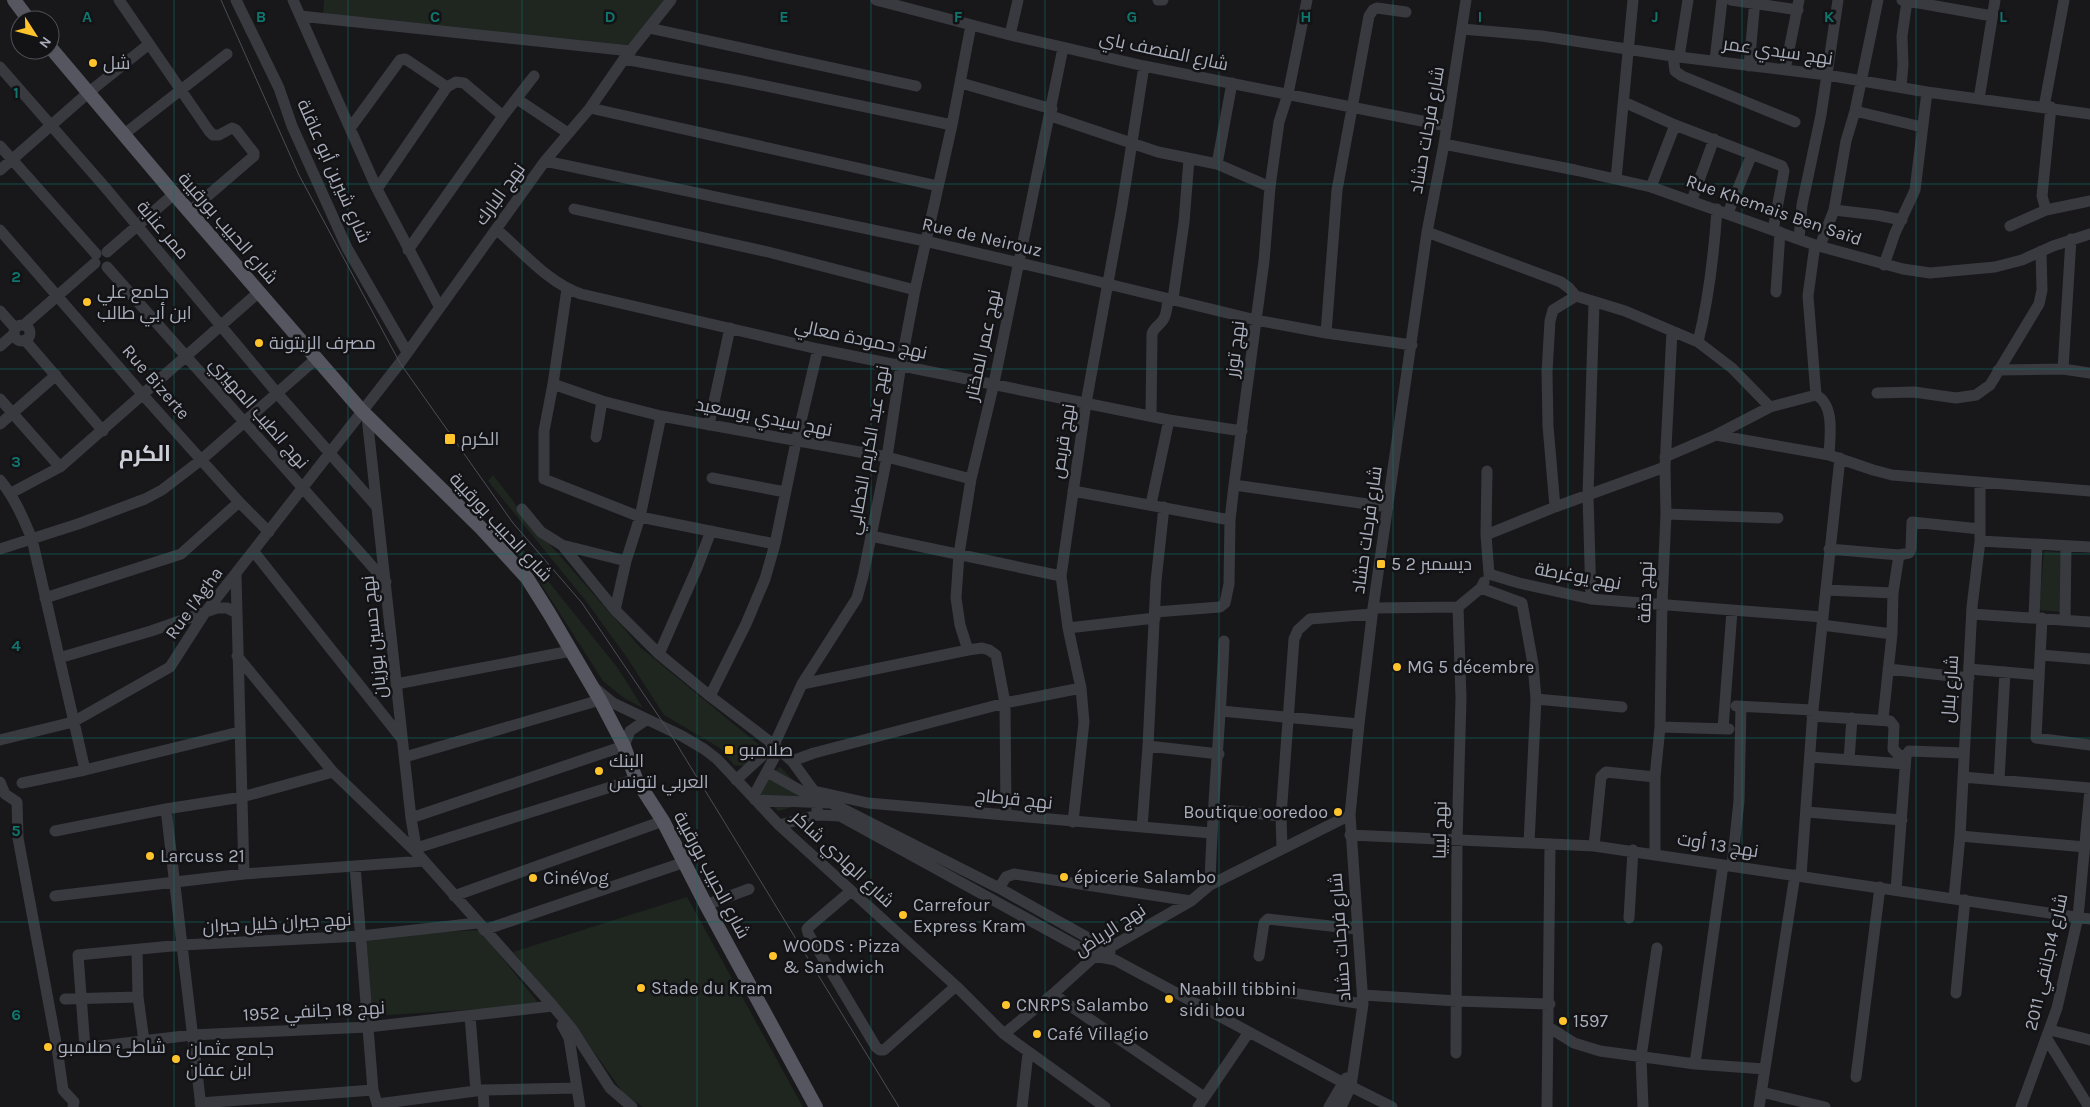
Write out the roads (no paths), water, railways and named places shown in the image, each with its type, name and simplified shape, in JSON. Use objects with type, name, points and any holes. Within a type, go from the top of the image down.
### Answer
[{"type":"main road","name":"شارع الحبيب بورقيبة","points":[[60,59],[189,212],[365,414],[481,528],[527,578],[600,700],[624,746],[636,779],[663,821],[816,1107]]},
{"type":"street","points":[[119,0],[213,134],[220,134],[232,128],[236,130],[254,154],[189,212]]},
{"type":"street","name":"شارع شيرين أبو عاقلة","points":[[236,0],[279,88],[292,126],[347,248],[407,352]]},
{"type":"street","points":[[293,0],[377,189],[439,306]]},
{"type":"street","name":"نهج البارك","points":[[365,414],[439,306],[546,161],[590,108],[627,55],[671,0]]},
{"type":"street","name":"شارع المنصف باي","points":[[876,0],[1010,35],[1144,66],[1447,126]]},
{"type":"street","points":[[1010,35],[1018,0]]},
{"type":"street","points":[[1158,0],[1164,0]]},
{"type":"street","name":"نهج توزر","points":[[1155,615],[1220,607],[1225,603],[1229,584],[1230,520],[1264,261],[1270,187],[1279,122],[1288,94],[1307,0]]},
{"type":"street","name":"شارع فرحات حشاد","points":[[1329,1107],[1346,1084],[1354,1069],[1363,1000],[1350,835],[1350,815],[1359,724],[1373,611],[1427,232],[1444,144],[1466,0]]},
{"type":"street","points":[[1616,179],[1633,0]]},
{"type":"street","points":[[1688,0],[1674,70],[1682,76],[1795,122]]},
{"type":"street","points":[[1715,60],[1722,0]]},
{"type":"street","points":[[1731,0],[1798,5],[1785,70]]},
{"type":"street","points":[[1799,239],[1802,205],[1827,75],[1838,0]]},
{"type":"street","points":[[1816,395],[1808,296],[1818,246],[1834,210],[1846,141],[1855,111],[1878,0]]},
{"type":"street","points":[[1901,87],[1905,0],[1992,16]]},
{"type":"street","points":[[1979,100],[1995,0]]},
{"type":"street","points":[[2046,210],[2042,196],[2047,107],[2064,0]]},
{"type":"street","points":[[1749,66],[1755,2]]},
{"type":"street","points":[[1326,333],[1337,190],[1370,13],[1379,8],[1406,12]]},
{"type":"street","points":[[300,16],[627,55],[952,126]]},
{"type":"street","name":"نهج عبد الكريم الخطابي","points":[[754,798],[767,772],[802,684],[857,598],[887,457],[901,364],[915,290],[952,126],[971,25]]},
{"type":"street","points":[[649,28],[916,86]]},
{"type":"street","name":"نهج سيدي عمر","points":[[1462,29],[1542,36],[1749,66],[1827,75],[1979,100],[2047,107],[2090,114]]},
{"type":"street","points":[[0,170],[88,93],[150,44]]},
{"type":"street","name":"نهج عمر المختار","points":[[968,650],[960,624],[956,598],[959,554],[971,479],[994,383],[1063,48]]},
{"type":"street","points":[[123,135],[180,88],[227,54]]},
{"type":"street","points":[[351,128],[400,60],[405,59],[447,87]]},
{"type":"street","name":"نهج قربص","points":[[1073,822],[1084,722],[1081,688],[1068,628],[1061,576],[1086,403],[1108,285],[1144,66]]},
{"type":"street","name":"ممر عنابة","points":[[0,67],[137,225],[277,393],[377,507]]},
{"type":"street","points":[[408,250],[503,116],[534,76]]},
{"type":"street","points":[[377,189],[447,87],[456,82],[464,83],[503,116]]},
{"type":"street","points":[[961,83],[1051,112],[1158,152],[1218,164],[1270,187]]},
{"type":"street","points":[[1218,164],[1232,83]]},
{"type":"street","points":[[1884,265],[1915,190],[1927,92]]},
{"type":"street","points":[[517,100],[568,133]]},
{"type":"street","points":[[1624,102],[1675,125],[1780,164],[1784,171],[1776,231],[1776,292]]},
{"type":"street","points":[[590,108],[938,186]]},
{"type":"street","points":[[1855,111],[1922,127]]},
{"type":"street","points":[[1651,187],[1675,125]]},
{"type":"street","points":[[1692,200],[1714,139]]},
{"type":"street","name":"Rue Khemais Ben Saïd","points":[[1444,144],[1651,187],[1818,246],[1884,265],[1930,273],[1995,267],[2022,260],[2072,239],[2090,234]]},
{"type":"street","points":[[0,146],[99,257]]},
{"type":"street","points":[[1698,342],[1704,319],[1722,211],[1752,154]]},
{"type":"street","points":[[1151,416],[1152,334],[1154,328],[1163,321],[1170,299],[1184,222],[1189,159]]},
{"type":"street","name":"Rue de Neirouz","points":[[546,161],[925,242],[1256,320],[1326,333],[1412,345]]},
{"type":"street","points":[[0,346],[58,296],[99,257],[174,194]]},
{"type":"street","points":[[2010,226],[2046,210],[2090,201]]},
{"type":"street","points":[[574,210],[768,252],[915,290]]},
{"type":"street","points":[[1834,210],[1902,220]]},
{"type":"street","name":"نهج حمودة معالي","points":[[496,229],[567,289],[594,297],[818,349],[901,364],[1169,420],[1242,431]]},
{"type":"street","name":"Rue Bizerte","points":[[0,230],[143,395],[239,502],[269,532]]},
{"type":"street","points":[[1427,232],[1561,282],[1576,296],[1625,311],[1698,342],[1732,368],[1770,407]]},
{"type":"street","points":[[2063,369],[2072,239]]},
{"type":"street","points":[[1877,393],[1914,392],[1947,397],[1966,396],[1976,394],[1990,385],[2040,304],[2042,290],[2041,251]]},
{"type":"street","name":"نهج الطيب المهيري","points":[[99,257],[111,259],[108,267],[386,582]]},
{"type":"street","points":[[567,289],[544,431],[544,479],[640,516],[775,544]]},
{"type":"street","points":[[11,492],[60,467],[259,292]]},
{"type":"street","points":[[1554,507],[1548,426],[1547,372],[1550,321],[1553,310],[1576,296]]},
{"type":"street","points":[[1591,598],[1588,495],[1594,303]]},
{"type":"street","points":[[0,311],[18,329],[29,332],[25,340],[103,431]]},
{"type":"street","points":[[710,425],[730,328]]},
{"type":"street","name":"نهج دقة","points":[[1655,853],[1655,777],[1660,727],[1666,514],[1665,462],[1672,331]]},
{"type":"street","points":[[710,696],[746,624],[765,579],[775,544],[818,349]]},
{"type":"street","points":[[0,549],[78,524],[154,495],[201,460],[316,358]]},
{"type":"street","points":[[1998,370],[2063,369],[2090,373]]},
{"type":"street","points":[[0,424],[56,376]]},
{"type":"street","name":"نهج سيدي بوسعيد","points":[[553,384],[602,401],[661,416],[887,457],[971,479]]},
{"type":"street","points":[[1486,535],[1665,462],[1770,407],[1816,395],[1823,398],[1827,404],[1834,456],[1826,590],[1813,713],[1807,812],[1759,1107]]},
{"type":"street","points":[[0,399],[60,467]]},
{"type":"street","points":[[596,437],[602,401]]},
{"type":"street","name":"Rue l'Agha","points":[[0,740],[73,722],[170,667],[204,614],[330,452],[365,414]]},
{"type":"street","name":"نهج حسين بوزيان","points":[[365,414],[386,582],[411,818],[421,853]]},
{"type":"street","points":[[615,610],[626,561],[640,516],[661,416]]},
{"type":"street","points":[[1152,504],[1169,420]]},
{"type":"street","points":[[1716,435],[1834,456],[1892,475],[2090,491]]},
{"type":"street","points":[[1282,849],[1281,816],[1288,717],[1294,639],[1298,630],[1310,619],[1373,611],[1458,607],[1481,588],[1488,574],[1486,535],[1487,472]]},
{"type":"street","points":[[712,478],[785,492]]},
{"type":"street","points":[[0,480],[11,492],[32,540],[85,770]]},
{"type":"street","name":"شارع بلال","points":[[1956,993],[1963,753],[1972,614],[1980,535],[1980,483]]},
{"type":"street","points":[[1234,485],[1388,507]]},
{"type":"street","points":[[1073,491],[1152,504],[1230,520]]},
{"type":"street","points":[[45,598],[181,554],[239,502]]},
{"type":"street","points":[[1142,827],[1155,615],[1164,507]]},
{"type":"street","points":[[522,509],[541,532],[562,545],[626,561]]},
{"type":"street","points":[[1666,514],[1778,518]]},
{"type":"street","points":[[1829,549],[1899,555],[1909,553],[1911,550],[1912,522],[2037,545],[2090,547]]},
{"type":"street","points":[[659,654],[697,568],[711,531]]},
{"type":"street","points":[[871,536],[1061,576]]},
{"type":"street","points":[[562,545],[615,610],[659,654],[777,747],[792,762],[816,802]]},
{"type":"street","points":[[2037,545],[2040,654],[2036,738],[2090,745]]},
{"type":"street","points":[[2065,620],[2066,546]]},
{"type":"street","points":[[254,552],[403,740]]},
{"type":"street","points":[[1882,719],[1892,634],[1893,593],[1899,555]]},
{"type":"street","name":"نهج يوغرطة","points":[[1488,574],[1518,583],[1591,598],[1662,603],[1822,621],[1892,634]]},
{"type":"street","points":[[236,575],[244,874]]},
{"type":"street","points":[[1518,583],[1533,664],[1536,699],[1529,843]]},
{"type":"street","points":[[1481,588],[1522,603]]},
{"type":"street","points":[[1826,590],[1893,593]]},
{"type":"street","name":"نهج ليبيا","points":[[1456,1054],[1457,840],[1461,698],[1458,607]]},
{"type":"street","points":[[59,658],[222,608],[237,613]]},
{"type":"street","points":[[1723,729],[1732,611]]},
{"type":"street","points":[[1972,614],[2090,622]]},
{"type":"street","points":[[1068,628],[1155,615]]},
{"type":"street","points":[[1210,885],[1211,833],[1219,754],[1224,641]]},
{"type":"street","points":[[802,684],[968,650],[982,648],[989,650],[996,655],[1006,703],[1006,815]]},
{"type":"street","points":[[396,684],[571,651]]},
{"type":"street","points":[[2040,654],[2090,659]]},
{"type":"street","points":[[237,656],[333,772],[421,853],[454,896],[572,1029],[610,1088],[632,1107]]},
{"type":"street","points":[[1888,669],[1969,674],[2006,672],[2039,674]]},
{"type":"street","points":[[1999,780],[2006,672]]},
{"type":"street","name":"شارع الهادي شاكر","points":[[591,685],[613,703],[682,736],[704,749],[779,825],[956,986],[1004,1034],[1105,1107]]},
{"type":"street","points":[[792,762],[814,753],[1006,703],[1081,688]]},
{"type":"street","points":[[1536,699],[1622,707]]},
{"type":"street","points":[[405,757],[600,700]]},
{"type":"street","points":[[1724,705],[1890,721],[1894,726],[1893,749],[1905,760]]},
{"type":"street","points":[[1695,1064],[1739,801],[1741,706]]},
{"type":"street","points":[[1221,711],[1359,724]]},
{"type":"street","points":[[1849,760],[1852,718]]},
{"type":"street","points":[[411,818],[624,746],[630,731],[646,720]]},
{"type":"street","points":[[1660,727],[1740,730]]},
{"type":"street","points":[[22,783],[85,770],[239,732]]},
{"type":"street","points":[[1148,746],[1219,754]]},
{"type":"street","points":[[736,780],[777,747]]},
{"type":"street","points":[[1896,890],[1905,760],[1909,751],[1963,753]]},
{"type":"street","points":[[1810,757],[1849,760],[1905,760]]},
{"type":"street","points":[[55,832],[166,809],[242,797],[333,772]]},
{"type":"street","points":[[767,772],[816,802]]},
{"type":"street","points":[[1594,846],[1601,776],[1606,772],[1655,777]]},
{"type":"street","points":[[1962,777],[2090,789]]},
{"type":"street","points":[[55,896],[244,874],[355,866],[421,853],[636,779]]},
{"type":"street","points":[[0,782],[5,794],[17,802],[18,838],[63,1090],[74,1102],[73,1107]]},
{"type":"street","name":"شارع 14جانفي 2011","points":[[2021,1107],[2057,1008],[2078,917],[2090,789]]},
{"type":"street","points":[[754,798],[830,803],[841,812],[1095,956],[1115,960],[1392,1107]]},
{"type":"street","points":[[779,825],[816,802]]},
{"type":"street","name":"نهج قرطاج","points":[[816,802],[868,803],[1211,833]]},
{"type":"street","points":[[166,809],[201,1105],[373,1090]]},
{"type":"street","points":[[1213,809],[1281,816]]},
{"type":"street","points":[[841,812],[999,888],[1108,949],[1115,960]]},
{"type":"street","points":[[1807,812],[1902,820]]},
{"type":"street","name":"نهج الرياض","points":[[1004,1034],[1053,994],[1095,956],[1191,901],[1210,885],[1350,815]]},
{"type":"street","points":[[454,896],[663,821]]},
{"type":"street","name":"نهج 13 أوت","points":[[1350,835],[1594,846],[1633,850],[2090,919]]},
{"type":"street","points":[[1960,836],[2085,847]]},
{"type":"street","points":[[1548,1107],[1550,845]]},
{"type":"street","points":[[1629,918],[1633,850]]},
{"type":"street","name":"نهج جبران خليل جبران","points":[[81,999],[78,955],[182,945],[361,936],[480,926],[685,862]]},
{"type":"street","points":[[355,866],[373,1090],[378,1106],[479,1091],[577,1088]]},
{"type":"street","points":[[999,888],[1006,877],[1014,874],[1191,901]]},
{"type":"street","points":[[1856,1077],[1880,887]]},
{"type":"street","points":[[706,904],[749,889]]},
{"type":"street","points":[[851,891],[807,929],[876,1047],[884,1050],[956,986]]},
{"type":"street","points":[[1259,956],[1264,923],[1268,919],[1357,928]]},
{"type":"street","points":[[1643,1107],[1641,1057],[1657,948]]},
{"type":"street","points":[[137,950],[138,997],[144,1041]]},
{"type":"street","points":[[1248,986],[1363,1000],[1550,1004]]},
{"type":"street","points":[[1053,994],[1201,1102],[1249,1032]]},
{"type":"street","points":[[65,999],[138,997]]},
{"type":"street","name":"نهج 18 جانفي 1952","points":[[81,999],[81,1049],[192,1035],[368,1028],[552,1006]]},
{"type":"street","points":[[552,1006],[569,1038],[580,1107]]},
{"type":"street","points":[[470,1016],[479,1091],[484,1107]]},
{"type":"street","points":[[1550,1028],[1585,1048],[1695,1064],[1765,1069]]},
{"type":"street","points":[[2048,1035],[2090,1040]]},
{"type":"street","points":[[2048,1035],[2089,1107]]},
{"type":"street","points":[[1022,1107],[1028,1053]]},
{"type":"street","name":"شارع فرحات حشاد","points":[[1341,1107],[1346,1084]]},
{"type":"street","points":[[1761,1092],[1825,1107]]},
{"type":"tram line","points":[[221,0],[299,175],[400,363],[513,523],[582,603],[668,730],[899,1107]]},
{"type":"place","name":"شل","points":[[93,63]]},
{"type":"place","name":"جامع علي ابن أبي طالب","points":[[87,302]]},
{"type":"place","name":"مصرف الزيتونة","points":[[259,343]]},
{"type":"place","name":"الكرم","points":[[450,439]]},
{"type":"place","name":"5 ديسمبر 2","points":[[1381,564]]},
{"type":"place","name":"MG 5 décembre","points":[[1397,667]]},
{"type":"place","name":"صلامبو","points":[[729,750]]},
{"type":"place","name":"البنك العربي لتونس","points":[[599,771]]},
{"type":"place","name":"Boutique ooredoo","points":[[1338,812]]},
{"type":"place","name":"Larcuss 21","points":[[150,856]]},
{"type":"place","name":"épicerie Salambo","points":[[1064,877]]},
{"type":"place","name":"CinéVog","points":[[533,878]]},
{"type":"place","name":"Carrefour Express Kram","points":[[903,915]]},
{"type":"place","name":"WOODS : Pizza & Sandwich","points":[[773,956]]},
{"type":"place","name":"Stade du Kram","points":[[641,988]]},
{"type":"place","name":"Naabill tibbini sidi bou","points":[[1169,999]]},
{"type":"place","name":"CNRPS Salambo","points":[[1006,1005]]},
{"type":"place","name":"1597","points":[[1563,1021]]},
{"type":"place","name":"Café Villagio","points":[[1037,1034]]},
{"type":"place","name":"شاطئ صلامبو","points":[[48,1047]]},
{"type":"place","name":"جامع عثمان ابن عفان","points":[[176,1059]]},
{"type":"district","name":"الكرم","points":[[145,453]]}]
